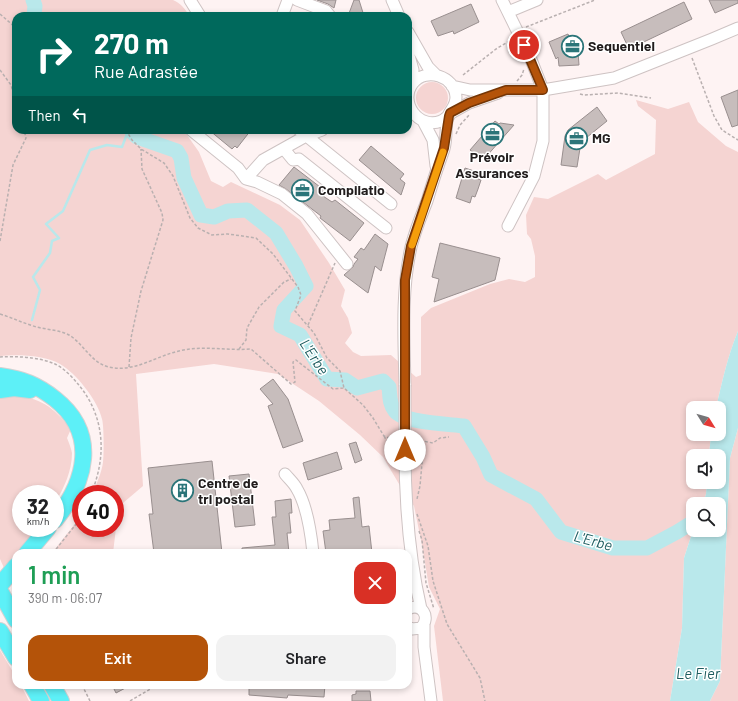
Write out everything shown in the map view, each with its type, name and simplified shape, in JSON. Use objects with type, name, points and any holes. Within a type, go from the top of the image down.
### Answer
[{"type":"highway","points":[[0,376],[14,378],[30,383],[44,390],[68,412],[77,425],[82,442],[83,456],[81,474],[77,485],[64,507]]},
{"type":"highway","points":[[0,390],[14,388],[27,389],[55,399]]},
{"type":"highway","points":[[30,549],[40,537]]},
{"type":"highway","points":[[0,584],[12,570]]},
{"type":"highway","points":[[0,591],[12,613]]},
{"type":"highway","points":[[0,631],[12,651]]},
{"type":"highway","points":[[34,689],[41,701]]},
{"type":"highway","points":[[54,689],[61,701]]},
{"type":"street","points":[[190,0],[198,12]]},
{"type":"street","points":[[284,12],[288,0]]},
{"type":"street","points":[[297,0],[327,12]]},
{"type":"street","points":[[392,0],[397,12]]},
{"type":"street","points":[[502,0],[530,57],[543,90],[543,141],[534,176],[508,226]]},
{"type":"street","points":[[508,12],[537,0]]},
{"type":"street","points":[[452,86],[470,90],[509,86],[543,90],[614,78],[738,28]]},
{"type":"street","points":[[412,39],[428,68],[436,75]]},
{"type":"street","points":[[412,66],[412,77]]},
{"type":"street","points":[[412,87],[419,78],[427,75],[436,75],[445,78],[452,86],[456,96],[454,108],[450,114],[444,148],[411,246],[405,280],[402,446],[405,494],[412,549]]},
{"type":"street","points":[[415,117],[432,123],[441,121],[471,102],[509,86]]},
{"type":"street","points":[[415,117],[433,140],[436,171]]},
{"type":"street","points":[[196,134],[238,168],[246,179],[258,182],[282,194],[307,214],[347,264]]},
{"type":"street","points":[[246,179],[263,160],[284,149],[301,134]]},
{"type":"street","points":[[303,134],[391,204]]},
{"type":"street","points":[[284,149],[293,160],[299,159],[386,228]]},
{"type":"street","points":[[285,474],[297,488],[302,497],[312,549]]},
{"type":"street","points":[[412,549],[421,609],[426,616],[424,625],[424,647],[431,701]]},
{"type":"street","points":[[412,601],[417,589]]},
{"type":"street","points":[[412,608],[417,607],[421,609]]},
{"type":"street","points":[[412,628],[417,629],[424,625]]},
{"type":"street","points":[[412,631],[424,647]]},
{"type":"path","points":[[0,14],[12,24]]},
{"type":"path","points":[[512,39],[514,45]]},
{"type":"path","points":[[688,48],[714,116],[722,130],[738,140]]},
{"type":"path","points":[[509,86],[518,80],[524,69]]},
{"type":"path","points":[[0,70],[12,88]]},
{"type":"path","points":[[570,85],[572,91],[576,94],[618,93],[651,98]]},
{"type":"path","points":[[454,136],[460,125],[469,116],[472,109],[471,102]]},
{"type":"path","points":[[0,240],[13,165],[26,138],[25,134]]},
{"type":"path","points":[[128,134],[141,149],[164,163],[173,176],[190,218],[198,228],[212,235],[228,234],[256,238],[273,254],[298,287],[301,295],[296,311],[314,333],[327,358],[340,371],[344,388],[363,405],[373,418],[397,460]]},
{"type":"path","points":[[129,367],[131,338],[141,291],[163,220],[162,213],[142,169],[141,149]]},
{"type":"path","points":[[308,325],[339,254]]},
{"type":"path","points":[[239,350],[246,340],[247,328],[259,308],[284,282],[291,279]]},
{"type":"path","points":[[0,314],[38,327],[68,334],[74,338],[96,361],[108,367],[123,369],[178,351],[208,347],[251,350],[291,384],[295,382],[293,362],[296,360],[333,389],[344,388]]},
{"type":"path","points":[[384,436],[402,446]]},
{"type":"path","points":[[416,504],[420,486],[423,452],[416,445],[423,441],[433,443],[440,438],[448,437]]},
{"type":"path","points":[[416,522],[414,510],[418,516],[428,546],[433,581],[447,624],[480,678],[485,701]]},
{"type":"path","points":[[418,528],[422,540],[426,583],[434,611]]},
{"type":"path","points":[[56,549],[72,529]]},
{"type":"path","points":[[84,689],[90,701]]},
{"type":"path","points":[[130,701],[150,689]]},
{"type":"shaded area","points":[[0,0],[173,0],[180,5],[187,12],[12,12],[12,134],[186,134],[199,152],[211,181],[223,187],[231,182],[280,205],[300,220],[345,290],[341,306],[348,318],[352,333],[345,343],[353,352],[361,356],[391,355],[416,377],[421,375],[421,317],[431,308],[490,284],[509,279],[525,282],[535,277],[535,256],[531,239],[527,234],[526,215],[534,197],[548,199],[598,174],[606,180],[655,154],[656,120],[638,106],[636,100],[668,109],[689,102],[698,122],[726,146],[738,152],[738,331],[728,359],[718,401],[686,401],[686,441],[710,441],[710,449],[686,449],[686,489],[706,489],[705,497],[686,497],[686,537],[691,537],[684,558],[682,628],[670,701],[443,701],[434,626],[440,609],[429,587],[414,506],[383,457],[360,435],[319,401],[278,374],[214,364],[136,374],[143,486],[124,502],[124,485],[96,485],[103,462],[103,423],[100,412],[86,388],[66,368],[54,361],[39,357],[14,355],[0,356]]},
{"type":"shaded area","points":[[435,82],[441,84],[446,89],[448,98],[446,107],[441,112],[429,114],[423,112],[418,107],[416,95],[418,89],[423,84]]},
{"type":"shaded area","points":[[10,395],[21,396],[45,404],[58,414],[71,429],[67,438],[71,447],[72,460],[64,485],[12,485],[12,537],[30,537],[20,549],[12,549],[12,558],[4,568],[0,559],[0,397]]},
{"type":"shaded area","points":[[738,428],[738,701],[710,701],[720,681],[730,458]]},
{"type":"shaded area","points":[[72,527],[72,537],[115,537],[113,549],[55,549]]},
{"type":"shaded area","points":[[0,650],[12,670],[12,689],[23,689],[29,701],[0,701]]},
{"type":"water","name":"Le Fier","points":[[738,331],[738,428],[730,458],[720,681],[710,701],[670,701],[682,628],[684,558],[691,537],[726,537],[726,497],[705,497],[706,489],[726,489],[726,449],[710,449],[710,441],[726,441],[726,401],[718,401],[734,340]]},
{"type":"building","points":[[317,0],[336,0],[334,8]]},
{"type":"building","points":[[354,0],[359,0],[363,12],[350,12]]},
{"type":"building","points":[[709,0],[738,0],[738,3],[715,13]]},
{"type":"building","points":[[684,2],[692,19],[629,49],[621,32]]},
{"type":"building","points":[[471,4],[479,22],[454,34],[453,31],[438,36],[431,21]]},
{"type":"building","points":[[568,34],[575,52],[578,52],[579,65],[559,66],[558,57],[556,59],[549,42]]},
{"type":"building","points":[[738,90],[738,125],[732,127],[721,97]]},
{"type":"building","name":"MG","points":[[597,107],[607,121],[581,142],[577,167],[561,165],[565,136],[568,130]]},
{"type":"building","points":[[495,121],[499,124],[514,125],[485,158],[480,154],[478,156],[470,150]]},
{"type":"building","points":[[214,134],[248,134],[237,148],[235,146],[232,149]]},
{"type":"building","points":[[371,146],[404,174],[400,179],[405,183],[401,195],[359,160]]},
{"type":"building","points":[[294,167],[324,190],[320,194],[332,202],[335,200],[364,223],[350,241],[320,218],[321,216],[279,185]]},
{"type":"building","points":[[465,168],[480,173],[478,179],[481,180],[475,197],[472,196],[470,203],[456,198]]},
{"type":"building","points":[[375,234],[388,244],[381,271],[375,266],[368,293],[344,275],[353,267],[358,259],[354,257],[361,248],[364,250]]},
{"type":"building","points":[[440,243],[500,258],[495,280],[434,302],[439,279],[432,277]]},
{"type":"building","points":[[273,379],[288,399],[303,441],[283,448],[268,406],[273,404],[260,389]]},
{"type":"building","points":[[356,442],[362,460],[355,463],[349,444]]},
{"type":"building","points":[[337,452],[342,469],[308,480],[303,463]]},
{"type":"building","name":"Centre de tri postal","points":[[212,461],[222,549],[153,549],[149,514],[153,514],[148,468]]},
{"type":"building","points":[[249,474],[255,525],[235,527],[229,476]]},
{"type":"building","points":[[359,497],[362,527],[369,526],[372,549],[325,549],[323,531],[330,530],[329,520],[355,518],[353,498]]},
{"type":"building","points":[[291,499],[292,513],[289,513],[291,533],[287,533],[289,549],[242,549],[275,545],[272,517],[276,517],[275,501]]},
{"type":"building","points":[[114,689],[124,689],[116,693]]},
{"type":"building","points":[[249,689],[325,689],[324,697],[288,695],[287,698],[249,695]]},
{"type":"building","points":[[356,691],[370,691],[371,701],[352,701],[352,695],[356,694]]},
{"type":"waterway","name":"L'Erbe","points":[[33,0],[35,6],[34,12]]},
{"type":"waterway","points":[[32,320],[40,290],[33,277],[50,253],[52,241],[59,238],[46,224],[63,211],[90,150],[107,145],[122,147],[127,134]]},
{"type":"waterway","name":"L'Erbe","points":[[134,134],[137,137],[177,151],[181,158],[184,178],[201,215],[214,217],[228,211],[247,210],[276,233],[306,286],[284,310],[281,326],[300,335],[327,379],[345,380],[357,388],[383,381],[389,387],[390,399],[393,408],[400,415],[407,418],[438,424],[464,426],[483,457],[491,475],[536,499],[561,532],[613,548],[647,548],[686,526]]},
{"type":"slow traffic","points":[[412,245],[416,229],[443,152]]},
{"type":"place","name":"Sequentiel","points":[[572,46]]},
{"type":"place","name":"Prévoir Assurances","points":[[492,135]]},
{"type":"place","name":"MG","points":[[576,138]]},
{"type":"place","name":"Compilatio","points":[[302,190]]},
{"type":"place","name":"Centre de tri postal","points":[[183,491]]},
{"type":"route","points":[[405,450],[405,280],[411,246],[447,137],[449,116],[450,113],[469,103],[506,90],[543,90],[524,45]]}]
